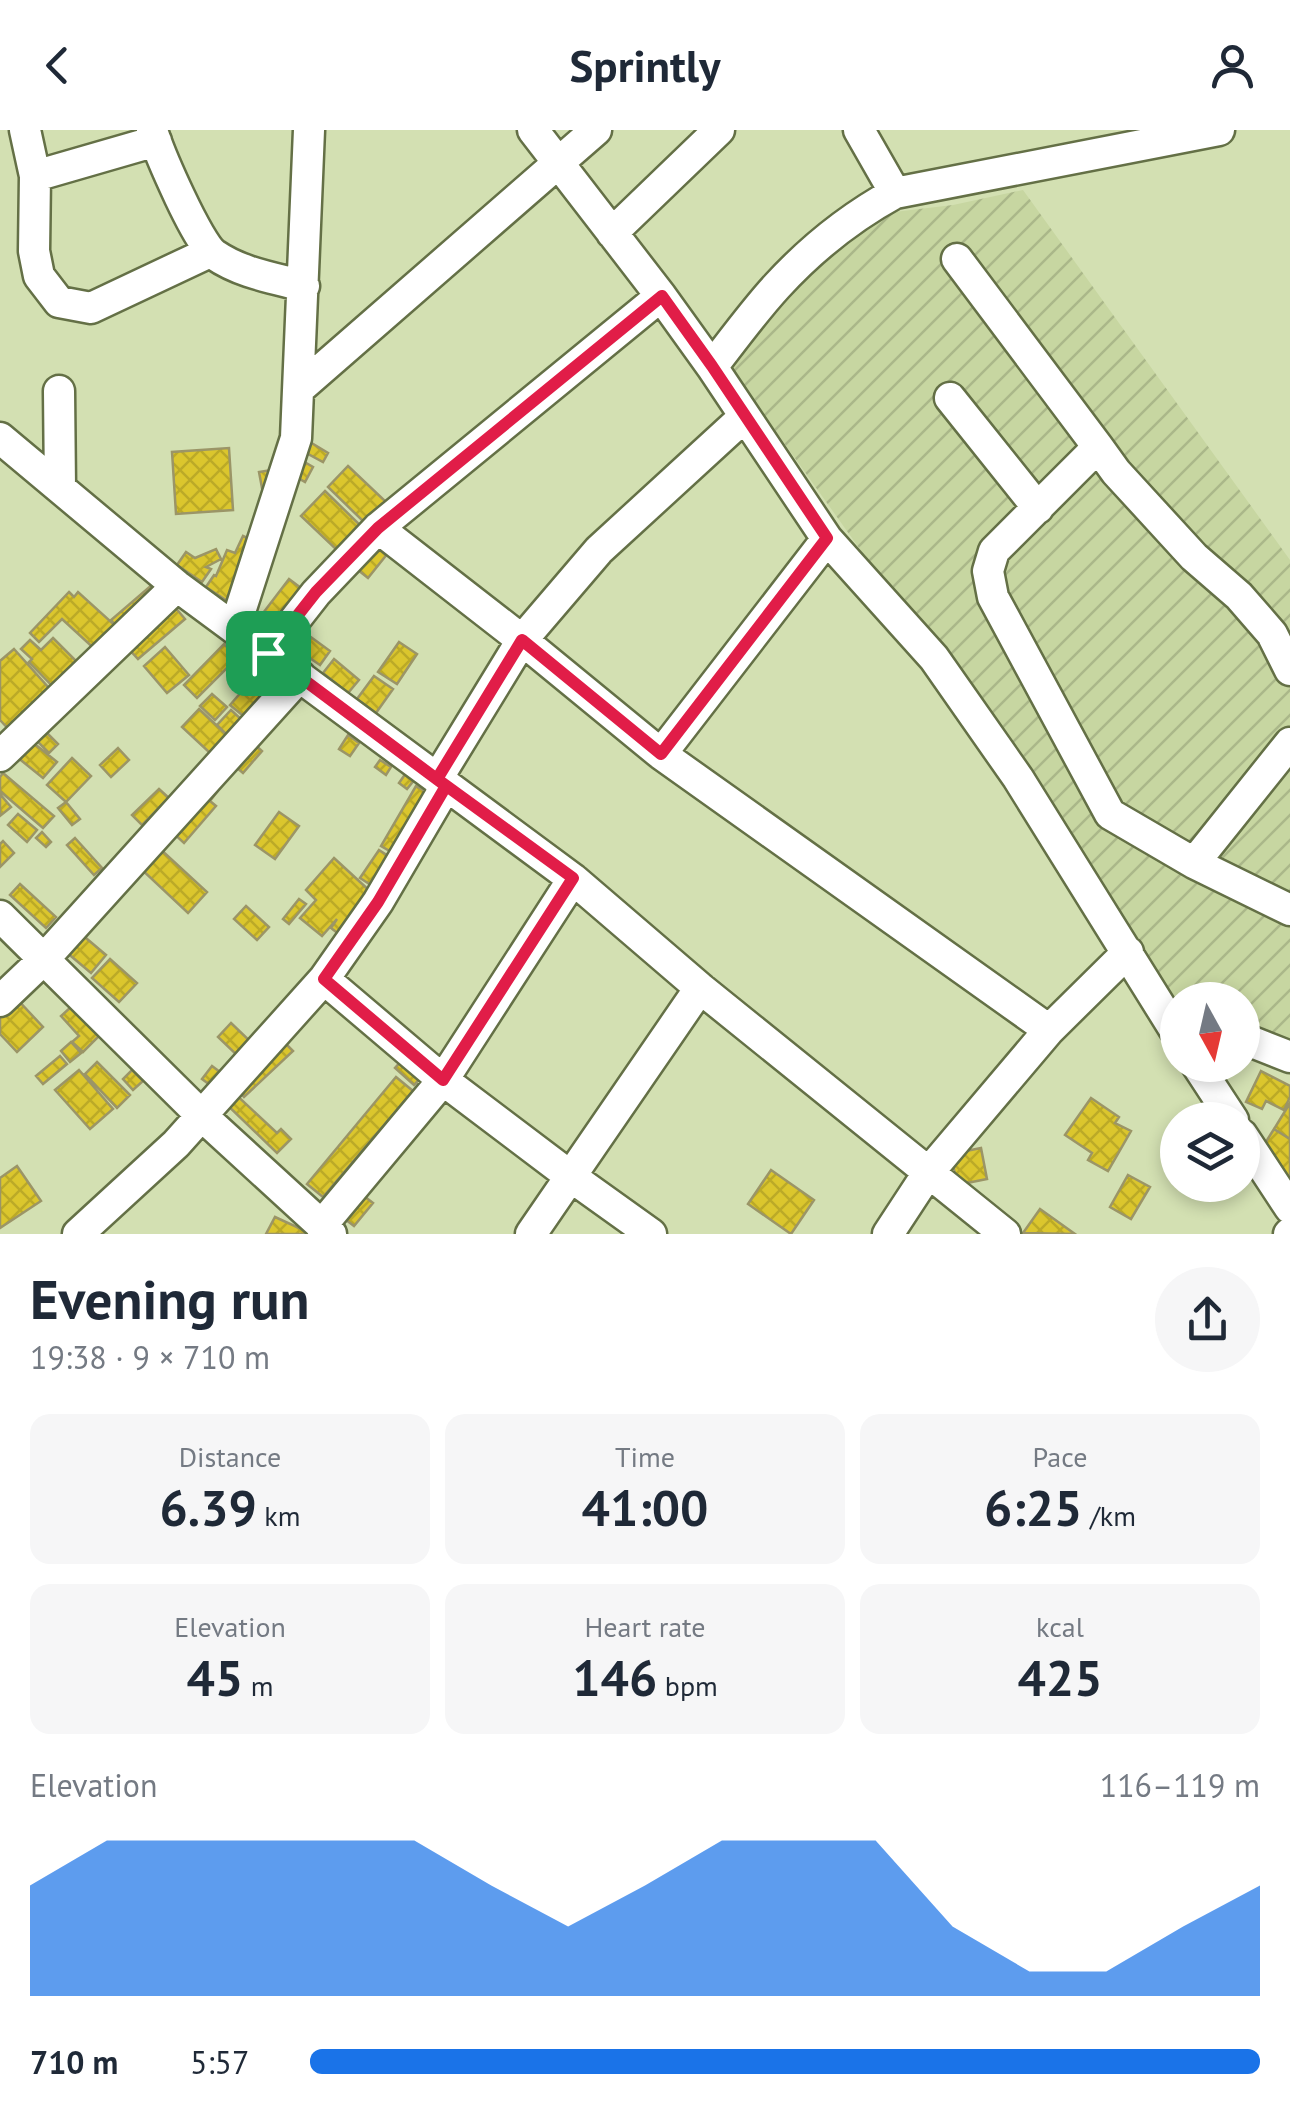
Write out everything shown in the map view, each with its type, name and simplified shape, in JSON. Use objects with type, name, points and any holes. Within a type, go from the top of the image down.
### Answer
[{"type":"street","points":[[25,130],[36,176],[34,251],[40,276],[59,302],[91,308],[210,252]]},
{"type":"street","points":[[235,627],[296,438],[310,130]]},
{"type":"street","points":[[533,130],[662,296],[827,538],[934,658],[1018,778],[1160,998]]},
{"type":"street","points":[[300,388],[596,130]]},
{"type":"street","points":[[612,233],[719,130]]},
{"type":"street","points":[[859,130],[895,192]]},
{"type":"street","points":[[712,366],[777,286],[834,232],[895,192],[1138,138],[1220,130]]},
{"type":"street","points":[[36,176],[154,135],[179,195],[210,252],[234,266],[304,286]]},
{"type":"street","points":[[957,259],[1116,472],[1194,558],[1239,596],[1272,634],[1290,670]]},
{"type":"street","points":[[268,653],[316,592],[378,528],[662,296]]},
{"type":"street","points":[[59,391],[60,488]]},
{"type":"street","points":[[950,398],[1038,508]]},
{"type":"street","points":[[78,1234],[176,1144],[324,979],[378,902],[522,640],[599,550],[744,417]]},
{"type":"street","points":[[0,438],[177,586],[573,878],[700,988],[1005,1234]]},
{"type":"street","points":[[1098,448],[994,551],[988,570],[993,597],[1110,814],[1290,910]]},
{"type":"street","points":[[378,528],[661,754],[1049,1030]]},
{"type":"street","points":[[661,754],[827,538]]},
{"type":"street","points":[[0,756],[177,586]]},
{"type":"street","points":[[0,1001],[44,960],[300,676]]},
{"type":"street","points":[[1194,862],[1290,743]]},
{"type":"street","points":[[0,916],[201,1115],[326,1230],[443,1080],[573,878]]},
{"type":"street","points":[[888,1234],[928,1173],[1049,1030],[1128,952]]},
{"type":"street","points":[[324,979],[443,1080],[651,1234]]},
{"type":"street","points":[[531,1234],[700,988]]},
{"type":"street","points":[[1260,1045],[1290,1057]]},
{"type":"street","points":[[1260,1162],[1290,1208]]},
{"type":"shaded area","points":[[1023,190],[1290,560],[1290,1050],[1260,1037],[1260,982],[1161,982],[1054,821],[727,363],[790,286],[877,214],[953,205]]},
{"type":"building","points":[[305,439],[328,453],[323,462],[299,449]]},
{"type":"building","points":[[229,448],[233,510],[176,514],[172,452]]},
{"type":"building","points":[[301,460],[313,467],[305,482],[293,475]]},
{"type":"building","points":[[348,466],[385,501],[364,522],[328,487]]},
{"type":"building","points":[[272,470],[274,487],[262,488],[259,472]]},
{"type":"building","points":[[325,491],[362,527],[339,552],[301,516]]},
{"type":"building","points":[[243,536],[254,541],[232,604],[206,587],[216,576],[227,550],[235,553]]},
{"type":"building","points":[[377,545],[388,553],[368,578],[358,570]]},
{"type":"building","points":[[216,549],[221,559],[206,567],[211,569],[202,582],[177,565],[186,552],[195,558]]},
{"type":"building","points":[[289,579],[305,591],[273,633],[257,621]]},
{"type":"building","points":[[153,584],[162,594],[120,630],[111,620]]},
{"type":"building","points":[[69,592],[74,597],[78,592],[120,630],[99,653],[62,619],[39,642],[30,633]]},
{"type":"building","points":[[174,606],[185,619],[138,659],[127,647]]},
{"type":"building","points":[[308,635],[330,651],[320,665],[298,650]]},
{"type":"building","points":[[53,638],[84,669],[59,693],[21,649],[30,640],[41,650]]},
{"type":"building","points":[[399,642],[417,654],[397,684],[378,672]]},
{"type":"building","points":[[224,644],[237,658],[197,698],[184,685]]},
{"type":"building","points":[[165,647],[189,675],[167,693],[144,666]]},
{"type":"building","points":[[14,649],[57,697],[14,735],[0,720],[0,661]]},
{"type":"building","points":[[334,659],[359,680],[348,693],[323,673]]},
{"type":"building","points":[[265,666],[284,684],[272,696],[253,678]]},
{"type":"building","points":[[374,676],[393,689],[376,713],[357,699]]},
{"type":"building","points":[[250,682],[267,696],[247,719],[230,705]]},
{"type":"building","points":[[212,694],[227,707],[215,720],[200,706]]},
{"type":"building","points":[[199,709],[227,735],[210,753],[182,727]]},
{"type":"building","points":[[231,710],[242,720],[227,735],[217,725]]},
{"type":"building","points":[[41,727],[58,744],[49,753],[32,736]]},
{"type":"building","points":[[348,735],[359,743],[350,756],[339,749]]},
{"type":"building","points":[[31,741],[57,762],[43,778],[17,757]]},
{"type":"building","points":[[251,741],[262,751],[243,773],[231,763]]},
{"type":"building","points":[[118,748],[129,760],[111,777],[100,765]]},
{"type":"building","points":[[72,758],[91,776],[66,802],[47,785]]},
{"type":"building","points":[[380,760],[391,767],[386,775],[375,767]]},
{"type":"building","points":[[3,773],[54,816],[43,828],[0,791]]},
{"type":"building","points":[[406,773],[415,779],[407,789],[399,783]]},
{"type":"building","points":[[416,786],[430,794],[395,854],[381,846]]},
{"type":"building","points":[[211,787],[217,792],[210,801],[216,806],[184,843],[172,832]]},
{"type":"building","points":[[159,789],[169,798],[142,825],[132,815]]},
{"type":"building","points":[[0,794],[11,807],[0,816]]},
{"type":"building","points":[[66,802],[80,819],[72,825],[58,808]]},
{"type":"building","points":[[279,812],[299,826],[275,859],[255,845]]},
{"type":"building","points":[[18,814],[37,830],[27,842],[8,825]]},
{"type":"building","points":[[42,832],[51,842],[46,847],[36,838]]},
{"type":"building","points":[[75,838],[102,868],[94,875],[67,845]]},
{"type":"building","points":[[3,841],[14,853],[0,867],[0,844]]},
{"type":"building","points":[[158,847],[207,892],[188,913],[139,867]]},
{"type":"building","points":[[379,850],[393,859],[374,887],[360,878]]},
{"type":"building","points":[[334,858],[372,893],[340,935],[331,928],[337,919],[322,936],[300,918],[316,900],[306,890]]},
{"type":"building","points":[[20,884],[56,917],[46,928],[10,895]]},
{"type":"building","points":[[299,899],[306,904],[289,924],[283,919]]},
{"type":"building","points":[[246,906],[269,927],[257,940],[234,919]]},
{"type":"building","points":[[80,933],[106,955],[91,973],[65,951]]},
{"type":"building","points":[[110,959],[137,983],[119,1002],[92,978]]},
{"type":"building","points":[[17,999],[43,1027],[17,1052],[0,1034],[0,1016]]},
{"type":"building","points":[[72,1006],[99,1036],[83,1052],[72,1042],[79,1036],[61,1016]]},
{"type":"building","points":[[231,1023],[253,1044],[240,1058],[218,1037]]},
{"type":"building","points":[[281,1039],[293,1051],[244,1097],[233,1085]]},
{"type":"building","points":[[71,1042],[81,1053],[70,1062],[61,1051]]},
{"type":"building","points":[[60,1056],[67,1064],[43,1084],[36,1076]]},
{"type":"building","points":[[404,1058],[423,1075],[414,1085],[395,1068]]},
{"type":"building","points":[[97,1062],[130,1095],[117,1108],[85,1074]]},
{"type":"building","points":[[212,1066],[224,1075],[214,1088],[202,1079]]},
{"type":"building","points":[[79,1070],[113,1109],[90,1129],[55,1090]]},
{"type":"building","points":[[132,1070],[143,1081],[133,1090],[123,1079]]},
{"type":"building","points":[[1260,1073],[1290,1086],[1284,1110],[1266,1101],[1262,1109],[1260,1102],[1246,1102],[1256,1082],[1260,1082]]},
{"type":"building","points":[[396,1077],[413,1091],[323,1197],[307,1184]]},
{"type":"building","points":[[231,1090],[277,1133],[281,1129],[291,1139],[277,1153],[222,1100]]},
{"type":"building","points":[[1091,1098],[1119,1117],[1115,1123],[1131,1131],[1108,1171],[1088,1160],[1092,1153],[1065,1135]]},
{"type":"building","points":[[1290,1103],[1290,1139],[1274,1129]]},
{"type":"building","points":[[1274,1129],[1290,1139],[1290,1178],[1283,1190],[1260,1155]]},
{"type":"building","points":[[981,1148],[987,1179],[957,1185],[951,1154]]},
{"type":"building","points":[[17,1166],[41,1201],[0,1228],[0,1178]]},
{"type":"building","points":[[771,1170],[814,1200],[791,1234],[748,1204]]},
{"type":"building","points":[[1128,1175],[1150,1187],[1131,1219],[1110,1207]]},
{"type":"building","points":[[360,1193],[373,1203],[354,1226],[341,1216]]},
{"type":"building","points":[[1040,1209],[1075,1234],[1023,1233]]},
{"type":"building","points":[[275,1217],[310,1233],[310,1234],[266,1234]]},
{"type":"route","points":[[662,296],[827,538],[661,754],[522,640],[437,779],[573,878],[443,1080],[324,979],[361,929],[446,786],[268,653],[316,592],[378,528],[662,296]]}]
